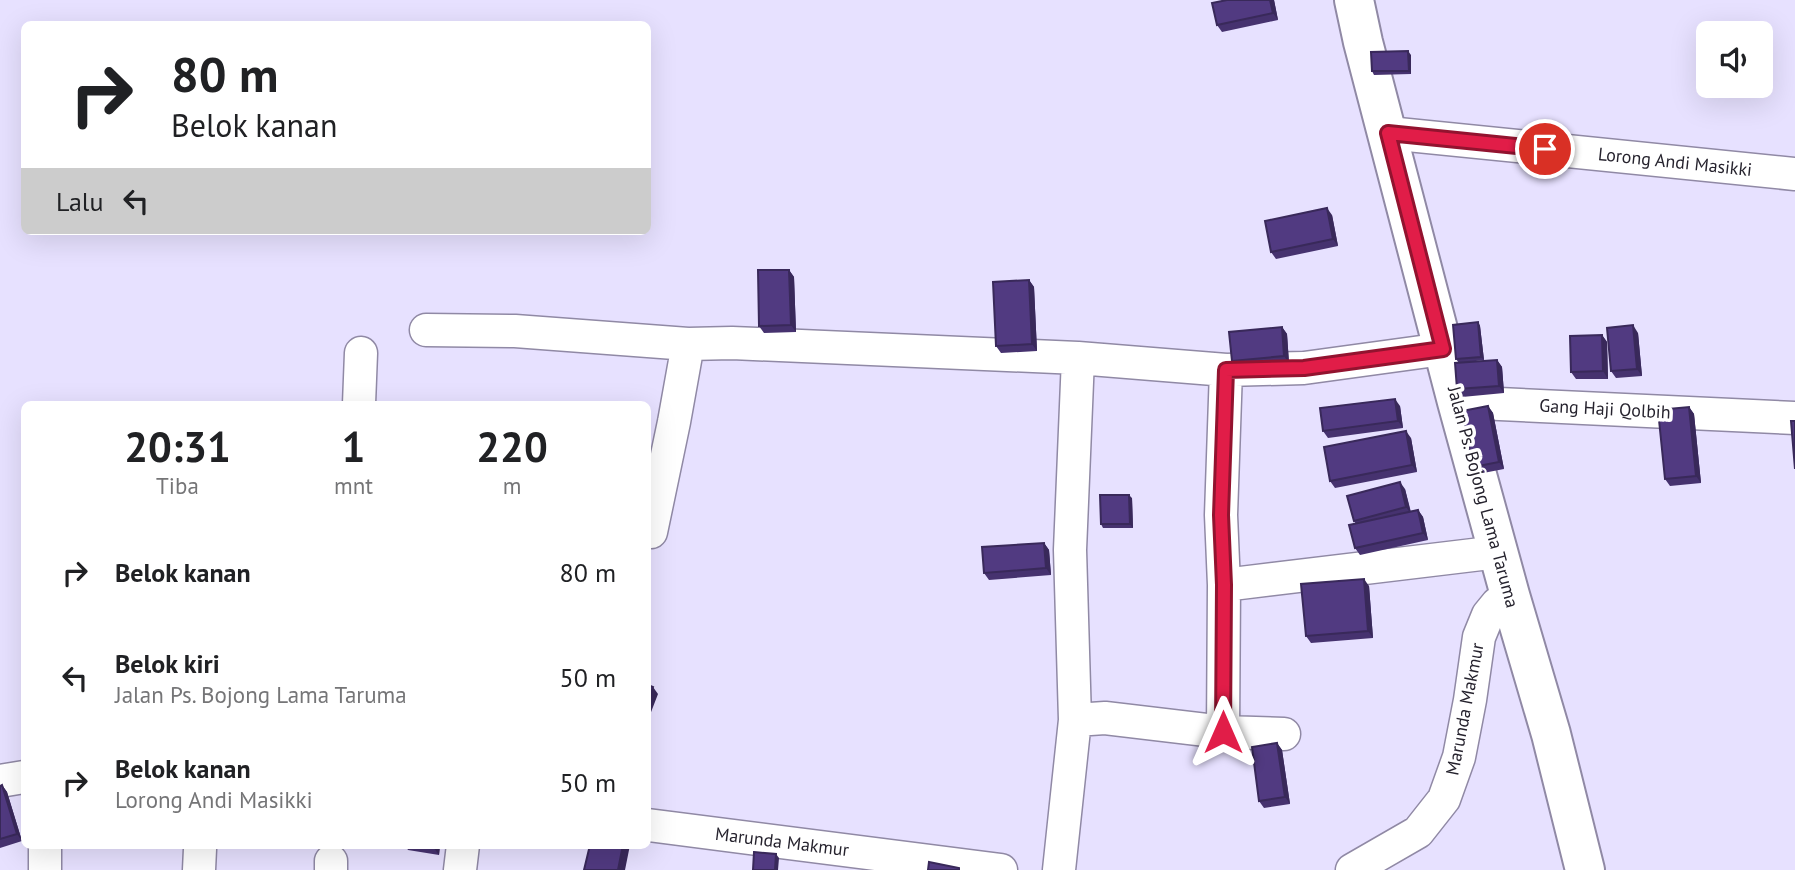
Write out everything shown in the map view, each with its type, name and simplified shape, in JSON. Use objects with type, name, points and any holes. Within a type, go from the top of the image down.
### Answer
[{"type":"main road","name":"Jalan Ps. Bojong Lama Taruma","points":[[1354,0],[1457,402],[1586,870]]},
{"type":"street","name":"Lorong Andi Masikki","points":[[1388,133],[1795,174]]},
{"type":"street","points":[[426,330],[515,331],[688,344],[732,343],[1078,358],[1226,370],[1304,368],[1443,349]]},
{"type":"street","points":[[651,532],[688,344]]},
{"type":"street","points":[[359,401],[361,353]]},
{"type":"street","points":[[1059,870],[1075,720],[1070,550],[1078,358]]},
{"type":"street","points":[[1223,732],[1224,585],[1221,515],[1226,370]]},
{"type":"street","name":"Gang Haji Qolbih","points":[[1457,402],[1795,418]]},
{"type":"street","points":[[1224,585],[1498,552]]},
{"type":"street","name":"Marunda Makmur","points":[[1352,870],[1418,832],[1444,799],[1459,757],[1479,637],[1497,604],[1510,595]]},
{"type":"street","points":[[1075,720],[1105,718],[1223,732],[1284,734]]},
{"type":"street","points":[[0,781],[21,778]]},
{"type":"street","name":"Marunda Makmur","points":[[651,825],[1001,870]]},
{"type":"street","points":[[45,849],[45,870]]},
{"type":"street","points":[[460,870],[463,849]]},
{"type":"building","points":[[1227,0],[1270,0],[1273,13],[1217,25],[1212,3]]},
{"type":"building","points":[[1408,51],[1409,71],[1372,71],[1371,52]]},
{"type":"building","points":[[1327,208],[1333,239],[1271,252],[1265,221]]},
{"type":"building","points":[[758,270],[789,270],[791,325],[759,326]]},
{"type":"building","points":[[1029,280],[1032,344],[996,346],[993,282]]},
{"type":"building","points":[[1478,322],[1481,357],[1456,359],[1453,325]]},
{"type":"building","points":[[1633,325],[1637,369],[1611,371],[1607,328]]},
{"type":"building","points":[[1282,327],[1284,356],[1232,361],[1229,332]]},
{"type":"building","points":[[1602,335],[1603,371],[1571,372],[1570,336]]},
{"type":"building","points":[[1497,360],[1499,386],[1457,389],[1455,363]]},
{"type":"building","points":[[1395,399],[1398,421],[1323,431],[1320,408]]},
{"type":"building","points":[[1488,406],[1499,462],[1473,467],[1462,411]]},
{"type":"building","points":[[1689,407],[1696,476],[1665,479],[1658,410]]},
{"type":"building","points":[[1791,421],[1795,421],[1795,469]]},
{"type":"building","points":[[1406,431],[1412,465],[1330,481],[1324,447]]},
{"type":"building","points":[[1400,482],[1406,507],[1354,521],[1347,496]]},
{"type":"building","points":[[1100,495],[1129,495],[1130,524],[1101,524]]},
{"type":"building","points":[[1418,510],[1423,533],[1355,548],[1349,525]]},
{"type":"building","points":[[1044,543],[1046,568],[984,573],[982,547]]},
{"type":"building","points":[[1364,579],[1368,631],[1306,636],[1301,584]]},
{"type":"building","points":[[1277,743],[1285,797],[1259,801],[1252,747]]},
{"type":"building","points":[[2,785],[17,834],[0,839],[0,786]]},
{"type":"building","points":[[589,849],[622,849],[618,870],[584,870]]},
{"type":"building","points":[[754,852],[776,854],[775,870],[753,870]]},
{"type":"building","points":[[929,862],[959,868],[959,870],[928,870]]},
{"type":"route","points":[[1223,732],[1224,585],[1221,515],[1226,370],[1304,368],[1443,349],[1388,133],[1545,149]]}]
